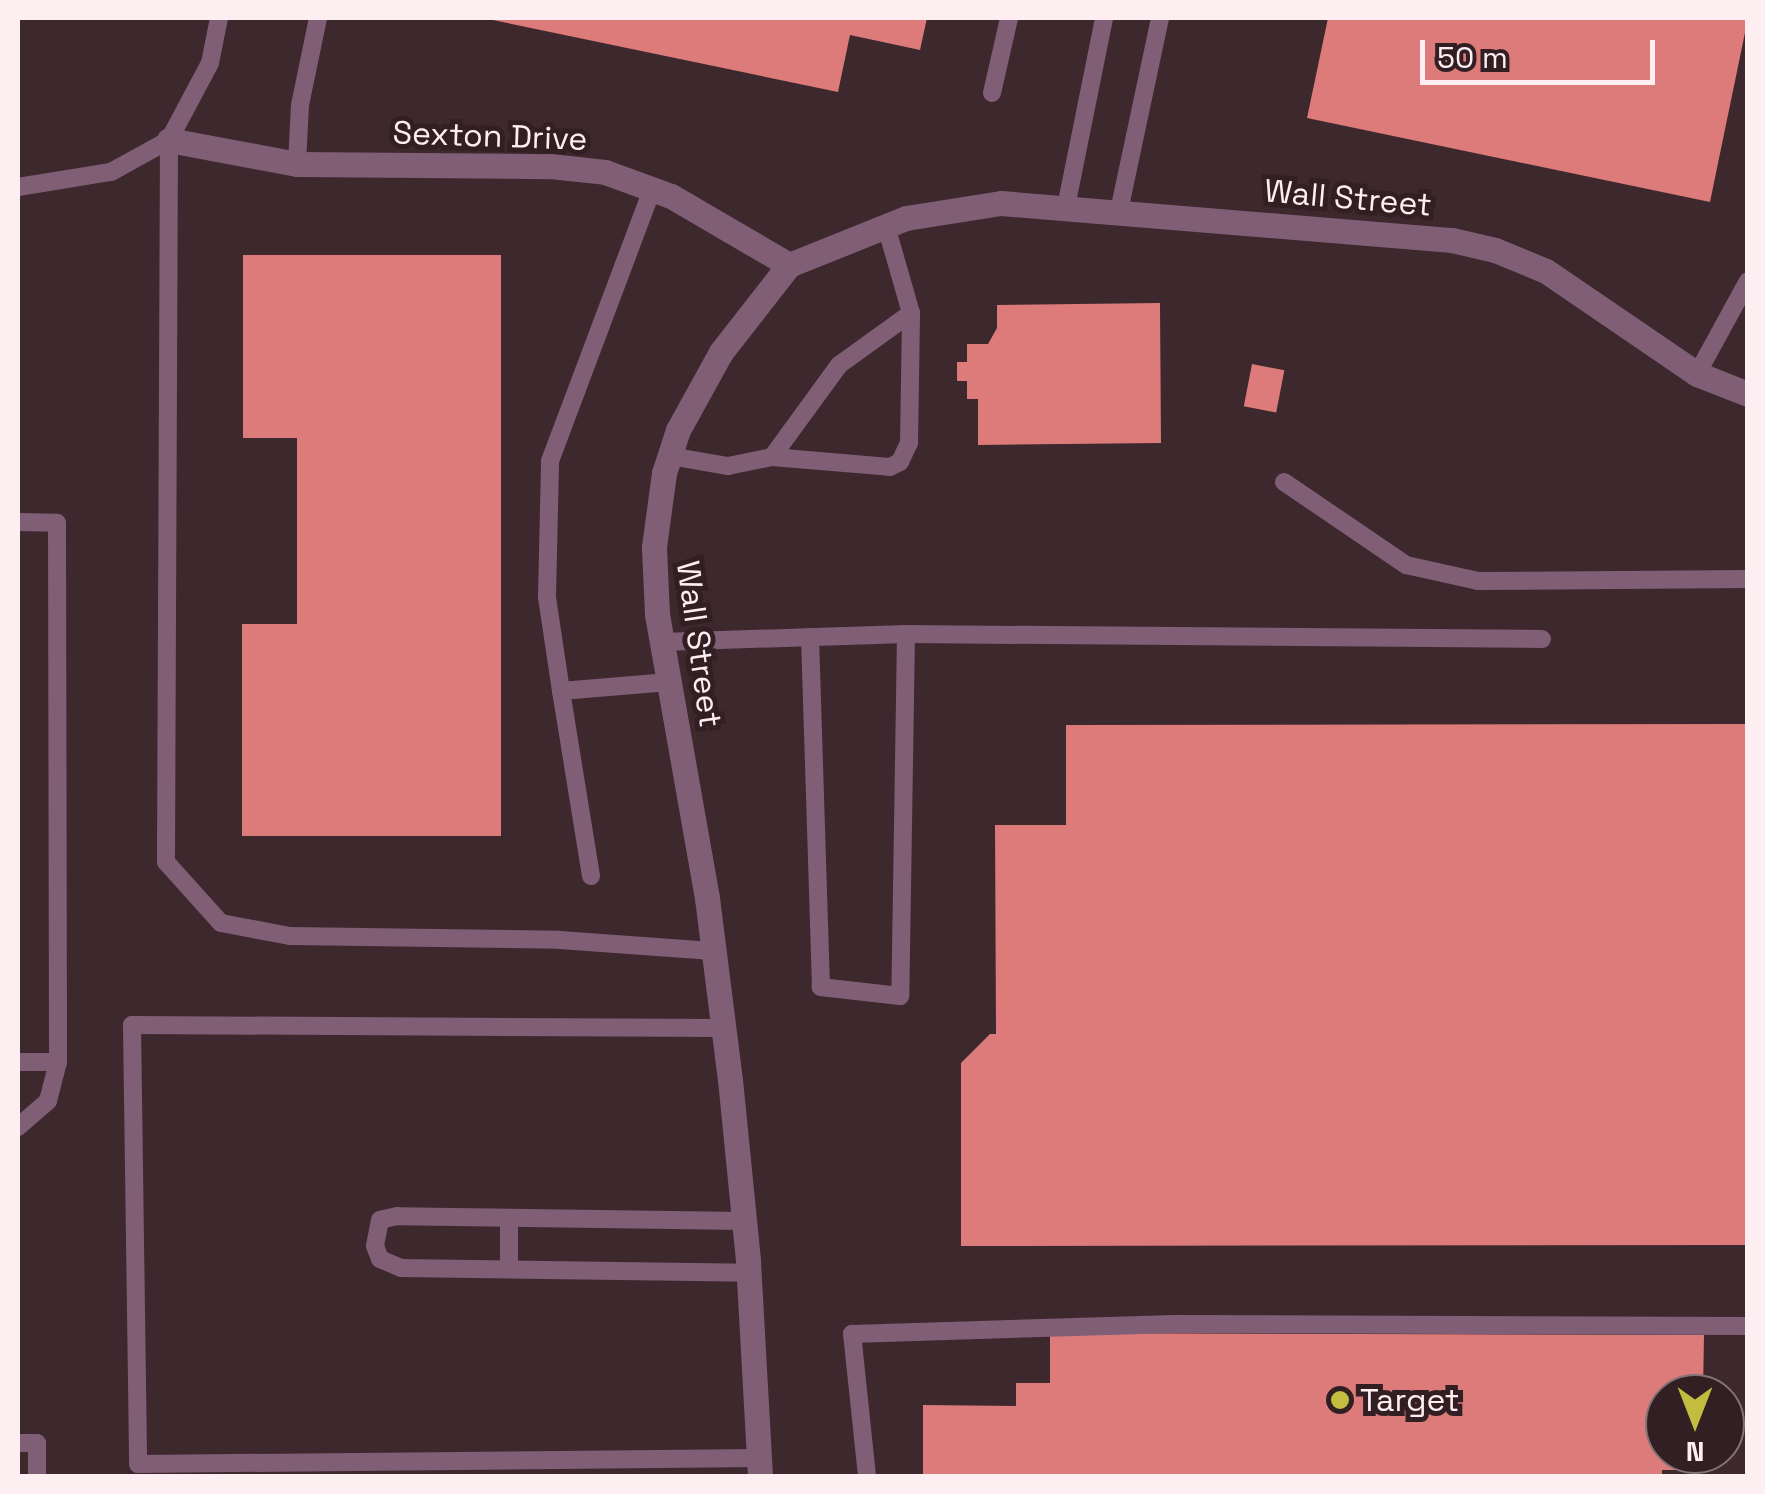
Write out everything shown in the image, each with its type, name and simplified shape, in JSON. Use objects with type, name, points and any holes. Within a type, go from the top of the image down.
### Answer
[{"type":"street","name":"Sexton Drive","points":[[169,140],[297,164],[577,168],[652,189],[789,264]]},
{"type":"street","name":"Wall Street","points":[[760,1467],[744,1221],[724,1028],[662,642],[654,546],[670,456],[700,384],[789,264],[886,226],[962,207],[1000,203],[1406,235],[1495,250],[1546,271],[1697,374],[1748,394]]},
{"type":"lane","points":[[219,18],[210,63],[169,140],[166,862],[221,923],[290,936],[560,940],[713,951]]},
{"type":"lane","points":[[297,164],[300,105],[318,18]]},
{"type":"lane","points":[[992,93],[1009,18]]},
{"type":"lane","points":[[1066,207],[1104,18]]},
{"type":"lane","points":[[1119,211],[1160,18]]},
{"type":"lane","points":[[18,188],[112,172],[169,140]]},
{"type":"lane","points":[[591,876],[547,598],[550,461],[652,189]]},
{"type":"lane","points":[[670,456],[728,466],[772,457],[890,467],[900,462],[909,443],[911,313],[886,226]]},
{"type":"lane","points":[[1697,374],[1748,282]]},
{"type":"lane","points":[[772,457],[839,365],[911,313]]},
{"type":"lane","points":[[1284,482],[1406,565],[1460,577],[1748,579]]},
{"type":"lane","points":[[18,522],[58,523],[58,1062],[48,1100],[18,1128]]},
{"type":"lane","points":[[662,642],[906,634],[1542,639]]},
{"type":"lane","points":[[810,637],[821,987],[900,996],[906,634]]},
{"type":"lane","points":[[561,691],[669,682]]},
{"type":"lane","points":[[724,1028],[132,1025],[138,1464],[760,1467]]},
{"type":"lane","points":[[18,1062],[58,1062]]},
{"type":"lane","points":[[509,1218],[510,1270]]},
{"type":"lane","points":[[744,1221],[380,1220],[375,1246],[380,1260],[401,1268],[748,1272]]},
{"type":"lane","points":[[867,1476],[852,1334],[1174,1324],[1748,1326]]},
{"type":"lane","points":[[18,1443],[38,1444],[37,1476]]},
{"type":"building","points":[[927,18],[920,50],[850,35],[838,92],[488,19]]},
{"type":"building","points":[[1328,18],[1748,18],[1710,202],[1307,118]]},
{"type":"building","points":[[243,255],[501,255],[501,836],[242,836],[242,624],[297,624],[297,438],[243,438]]},
{"type":"building","points":[[1160,303],[1161,443],[978,445],[978,399],[967,399],[967,381],[957,381],[957,362],[967,362],[967,344],[988,344],[997,328],[997,305]]},
{"type":"building","points":[[1252,364],[1284,370],[1276,413],[1244,406]]},
{"type":"building","points":[[1748,724],[1748,1245],[961,1246],[961,1063],[990,1034],[996,1034],[995,825],[1066,825],[1066,725]]},
{"type":"building","name":"Target","points":[[1050,1333],[1704,1335],[1703,1374],[1645,1374],[1645,1474],[1662,1476],[923,1476],[923,1405],[1016,1406],[1016,1383],[1050,1383]]},
{"type":"place","name":"Target","points":[[1340,1400]]}]
